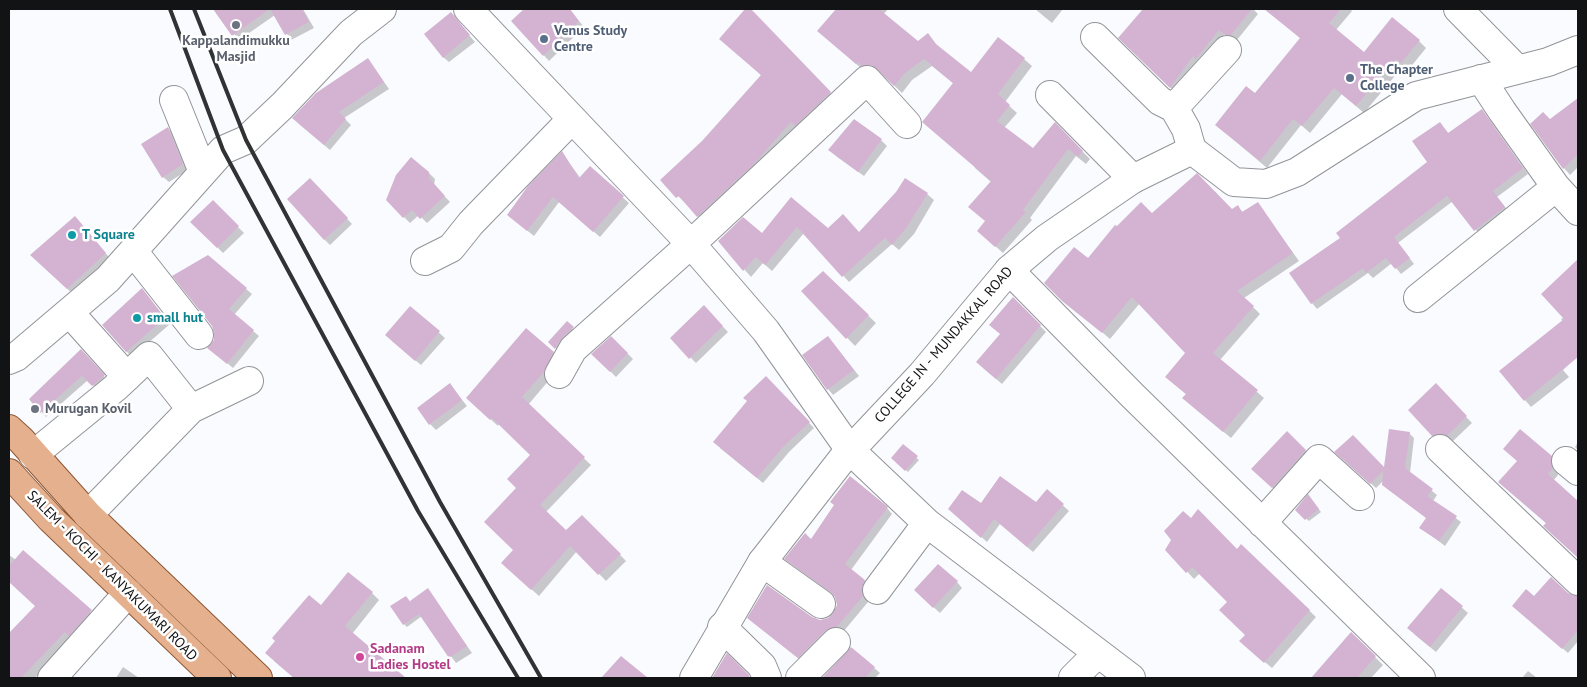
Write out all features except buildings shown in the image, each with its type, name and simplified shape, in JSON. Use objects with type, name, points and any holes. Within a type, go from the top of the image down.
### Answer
[{"type":"main road","points":[[9,429],[88,515],[258,678]]},
{"type":"main road","name":"SALEM - KOCHI - KANYAKUMARI ROAD","points":[[9,473],[51,519],[217,678]]},
{"type":"street","points":[[9,360],[16,357],[108,279],[223,150],[246,140],[282,106],[351,33],[382,9]]},
{"type":"street","points":[[468,9],[571,120],[691,244],[766,331],[850,450],[927,523],[1131,678]]},
{"type":"street","points":[[1458,9],[1517,69]]},
{"type":"street","points":[[1095,37],[1160,101],[1174,108],[1186,129],[1192,150],[1234,182],[1266,184],[1297,172],[1416,96],[1548,62],[1578,50]]},
{"type":"street","points":[[1174,108],[1227,50]]},
{"type":"street","points":[[1482,78],[1502,111],[1556,187],[1578,211]]},
{"type":"street","points":[[559,374],[573,349],[691,244],[866,80],[907,124]]},
{"type":"street","points":[[1050,95],[1133,179]]},
{"type":"street","points":[[174,100],[203,172]]},
{"type":"street","points":[[425,261],[451,248],[472,223],[571,120]]},
{"type":"street","name":"COLLEGE JN - MUNDAKKAL ROAD","points":[[694,678],[722,627],[762,562],[850,450],[922,374],[1009,270],[1047,238],[1133,179],[1192,150]]},
{"type":"street","points":[[1418,298],[1556,187]]},
{"type":"street","points":[[133,251],[199,335]]},
{"type":"street","points":[[1009,270],[1262,523],[1421,678]]},
{"type":"street","points":[[69,312],[127,377]]},
{"type":"street","points":[[33,455],[127,377],[149,356],[191,409]]},
{"type":"street","points":[[88,515],[191,409],[249,381]]},
{"type":"street","points":[[1440,448],[1578,581]]},
{"type":"street","points":[[1262,523],[1318,459],[1360,496]]},
{"type":"street","points":[[9,494],[51,519]]},
{"type":"street","points":[[877,590],[927,523]]},
{"type":"street","points":[[762,562],[821,604]]},
{"type":"street","points":[[52,678],[128,593]]},
{"type":"street","points":[[722,627],[762,666],[767,678]]},
{"type":"street","points":[[800,678],[836,642]]},
{"type":"street","points":[[1073,678],[1098,653]]},
{"type":"railway","points":[[170,9],[223,150],[418,511],[518,678]]},
{"type":"railway","points":[[194,9],[246,140],[440,502],[541,678]]},
{"type":"place","name":"Kappalandimukku Masjid","points":[[236,25]]},
{"type":"place","name":"Venus Study Centre","points":[[544,39]]},
{"type":"place","name":"The Chapter College","points":[[1350,78]]},
{"type":"place","name":"T Square","points":[[72,235]]},
{"type":"place","name":"small hut","points":[[137,318]]},
{"type":"place","name":"Murugan Kovil","points":[[35,409]]},
{"type":"place","name":"Sadanam Ladies Hostel","points":[[360,657]]}]
